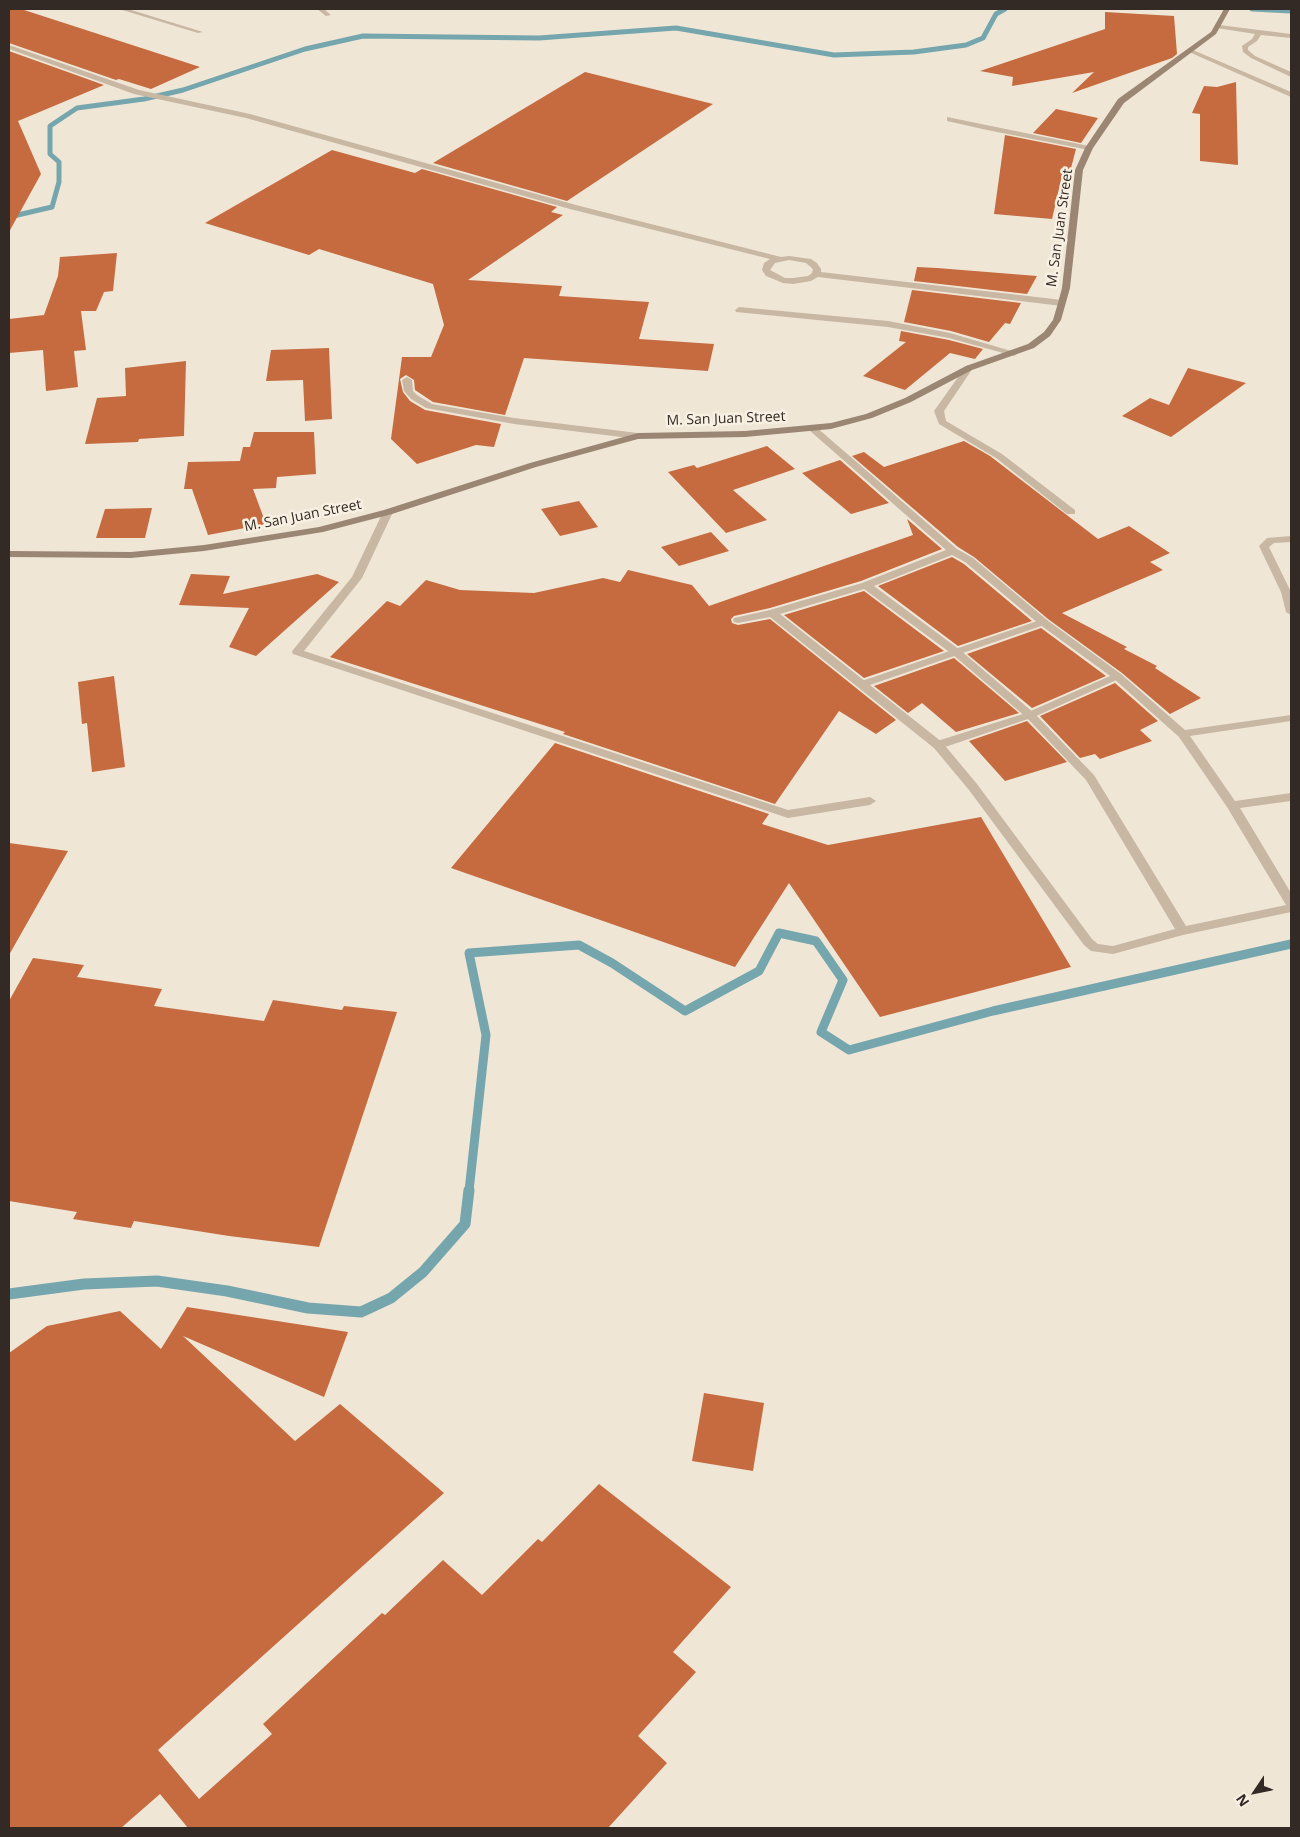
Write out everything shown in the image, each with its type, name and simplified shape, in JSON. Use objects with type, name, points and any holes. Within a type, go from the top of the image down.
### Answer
[{"type":"street","points":[[122,9],[200,32]]},
{"type":"street","points":[[320,9],[328,15]]},
{"type":"street","name":"M. San Juan Street","points":[[9,554],[131,555],[204,548],[319,530],[388,512],[533,465],[638,436],[745,434],[832,426],[869,416],[908,400],[969,368],[1031,346],[1047,334],[1057,320],[1062,303],[1066,288],[1080,170],[1089,148],[1121,101],[1168,65],[1191,51],[1219,27],[1226,11]]},
{"type":"street","points":[[1219,27],[1291,36]]},
{"type":"street","points":[[1259,32],[1255,40],[1245,46],[1245,51],[1253,58],[1291,75]]},
{"type":"street","points":[[9,47],[138,92],[247,116],[573,208],[779,259]]},
{"type":"street","points":[[1191,51],[1291,95]]},
{"type":"street","points":[[950,118],[987,128],[1089,148]]},
{"type":"street","points":[[816,274],[817,269],[814,264],[808,261],[789,258],[772,261],[767,265],[766,270],[775,278],[794,281],[811,278],[816,274],[1062,303]]},
{"type":"street","points":[[739,310],[888,324],[950,336],[1014,353]]},
{"type":"street","points":[[969,368],[939,411],[942,422],[999,456],[1072,512]]},
{"type":"street","points":[[407,380],[409,391],[414,397],[429,406],[514,421],[638,436]]},
{"type":"street","points":[[812,428],[953,551],[969,560],[1043,622],[1117,676],[1183,734],[1232,805],[1291,902]]},
{"type":"street","points":[[388,512],[357,578],[297,652],[788,814],[870,801]]},
{"type":"street","points":[[1291,539],[1271,540],[1264,546],[1289,592],[1291,612]]},
{"type":"street","points":[[738,620],[772,613],[866,584],[953,551]]},
{"type":"street","points":[[866,584],[956,652],[1030,715],[1090,778],[1183,931]]},
{"type":"street","points":[[772,613],[938,745],[973,787],[1088,942],[1095,948],[1113,950],[1183,931],[1291,908]]},
{"type":"street","points":[[863,684],[1043,622]]},
{"type":"street","points":[[938,745],[1030,715],[1117,676]]},
{"type":"street","points":[[1183,734],[1291,718]]},
{"type":"street","points":[[1232,805],[1291,798]]},
{"type":"building","points":[[9,9],[21,9],[200,67],[151,89],[119,79],[116,80],[9,43]]},
{"type":"building","points":[[1105,12],[1174,16],[1177,54],[1172,58],[1072,93],[1094,72],[1012,86],[1013,77],[980,71],[1105,29]]},
{"type":"building","points":[[9,51],[104,85],[18,121],[41,174],[9,232]]},
{"type":"building","points":[[585,72],[713,104],[567,201],[433,163]]},
{"type":"building","points":[[1236,82],[1238,165],[1200,161],[1200,114],[1192,113],[1204,86],[1217,87]]},
{"type":"building","points":[[1056,109],[1098,118],[1081,143],[1033,133]]},
{"type":"building","points":[[1005,135],[1076,149],[1070,172],[1063,171],[1052,219],[994,214]]},
{"type":"building","points":[[332,150],[415,173],[422,169],[557,207],[551,212],[563,215],[468,280],[562,286],[559,296],[649,302],[639,339],[714,344],[708,371],[524,358],[505,415],[433,402],[415,390],[414,380],[406,375],[400,379],[403,392],[410,401],[425,410],[501,424],[494,447],[476,445],[417,464],[391,439],[402,357],[431,357],[444,325],[433,284],[319,249],[309,255],[205,223]]},
{"type":"building","points":[[117,253],[113,291],[104,292],[96,311],[81,311],[86,350],[74,351],[78,387],[46,391],[43,350],[9,353],[9,319],[44,315],[58,276],[60,257]]},
{"type":"building","points":[[917,267],[1037,276],[1027,294],[914,281]]},
{"type":"building","points":[[912,290],[1021,303],[1010,324],[1005,323],[989,342],[951,331],[904,322]]},
{"type":"building","points":[[901,331],[949,340],[983,349],[975,359],[950,353],[905,390],[863,376],[906,342],[899,341]]},
{"type":"building","points":[[329,348],[332,419],[305,421],[303,380],[266,381],[271,350]]},
{"type":"building","points":[[186,361],[184,436],[139,439],[138,442],[85,444],[97,398],[126,396],[125,368]]},
{"type":"building","points":[[1188,368],[1246,383],[1171,437],[1122,416],[1150,398],[1169,405]]},
{"type":"building","points":[[254,432],[314,432],[316,474],[277,477],[276,488],[253,489],[266,524],[208,535],[192,489],[184,489],[188,462],[240,461],[243,447],[250,447]]},
{"type":"building","points":[[964,441],[990,456],[1098,539],[1129,526],[1170,553],[1150,562],[1163,570],[1062,613],[1127,647],[1124,649],[1157,666],[1155,668],[1201,698],[1170,714],[1122,673],[1048,619],[974,557],[958,547],[852,456],[864,452],[884,467]]},
{"type":"building","points":[[767,446],[795,469],[733,490],[767,520],[726,533],[668,472],[694,465],[697,468]]},
{"type":"building","points":[[840,460],[889,503],[851,514],[802,473]]},
{"type":"building","points":[[579,501],[598,527],[560,536],[541,509]]},
{"type":"building","points":[[152,508],[145,538],[96,538],[105,509]]},
{"type":"building","points":[[907,519],[942,549],[861,581],[770,608],[734,616],[731,619],[732,623],[738,625],[770,619],[896,720],[876,734],[839,711],[775,804],[563,734],[565,732],[330,657],[387,601],[400,606],[426,580],[460,590],[534,593],[603,578],[620,582],[628,570],[692,585],[709,606],[913,535]]},
{"type":"building","points":[[711,532],[729,551],[679,566],[661,547]]},
{"type":"building","points":[[952,557],[964,564],[1032,621],[958,646],[878,586]]},
{"type":"building","points":[[191,574],[230,576],[223,594],[317,574],[339,582],[256,656],[229,647],[249,608],[179,605]]},
{"type":"building","points":[[864,591],[944,651],[864,678],[784,615]]},
{"type":"building","points":[[1041,628],[1106,676],[1032,708],[967,654]]},
{"type":"building","points":[[954,658],[1019,713],[956,732],[922,703],[908,713],[874,686]]},
{"type":"building","points":[[114,676],[125,767],[92,772],[87,723],[82,724],[78,682]]},
{"type":"building","points":[[1115,683],[1158,721],[1140,730],[1152,741],[1100,759],[1095,754],[1080,758],[1040,716]]},
{"type":"building","points":[[1027,721],[1067,762],[1005,781],[969,741]]},
{"type":"building","points":[[555,743],[769,814],[762,824],[828,845],[981,817],[1071,967],[880,1017],[789,883],[735,967],[451,868]]},
{"type":"building","points":[[9,843],[68,851],[9,955]]},
{"type":"building","points":[[33,958],[84,965],[77,977],[162,989],[154,1006],[264,1021],[273,1000],[342,1010],[344,1006],[397,1012],[319,1247],[229,1236],[134,1221],[131,1228],[73,1219],[77,1212],[9,1201],[9,1001]]},
{"type":"building","points":[[187,1307],[348,1332],[324,1397],[183,1336],[295,1441],[340,1404],[444,1493],[158,1750],[199,1799],[272,1734],[263,1724],[382,1613],[385,1615],[443,1560],[482,1595],[538,1539],[542,1542],[599,1484],[731,1587],[673,1652],[696,1672],[638,1736],[667,1763],[608,1828],[188,1828],[160,1794],[121,1828],[9,1828],[9,1353],[47,1326],[120,1311],[161,1349]]},
{"type":"building","points":[[704,1393],[764,1403],[753,1471],[692,1461]]},
{"type":"waterway","points":[[9,217],[52,207],[59,182],[59,162],[50,154],[50,126],[77,108],[144,99],[183,90],[305,49],[363,36],[539,38],[676,28],[834,55],[914,52],[966,45],[983,38],[996,14],[1005,9]]},
{"type":"waterway","points":[[1252,9],[1291,11]]},
{"type":"waterway","points":[[469,1191],[486,1035],[469,953],[579,945],[612,963],[685,1011],[759,971],[779,933],[816,941],[843,980],[821,1032],[849,1050],[993,1011],[1291,944]]},
{"type":"waterway","points":[[9,1294],[84,1284],[157,1281],[227,1291],[308,1308],[361,1312],[391,1298],[423,1272],[465,1224],[469,1190]]}]
